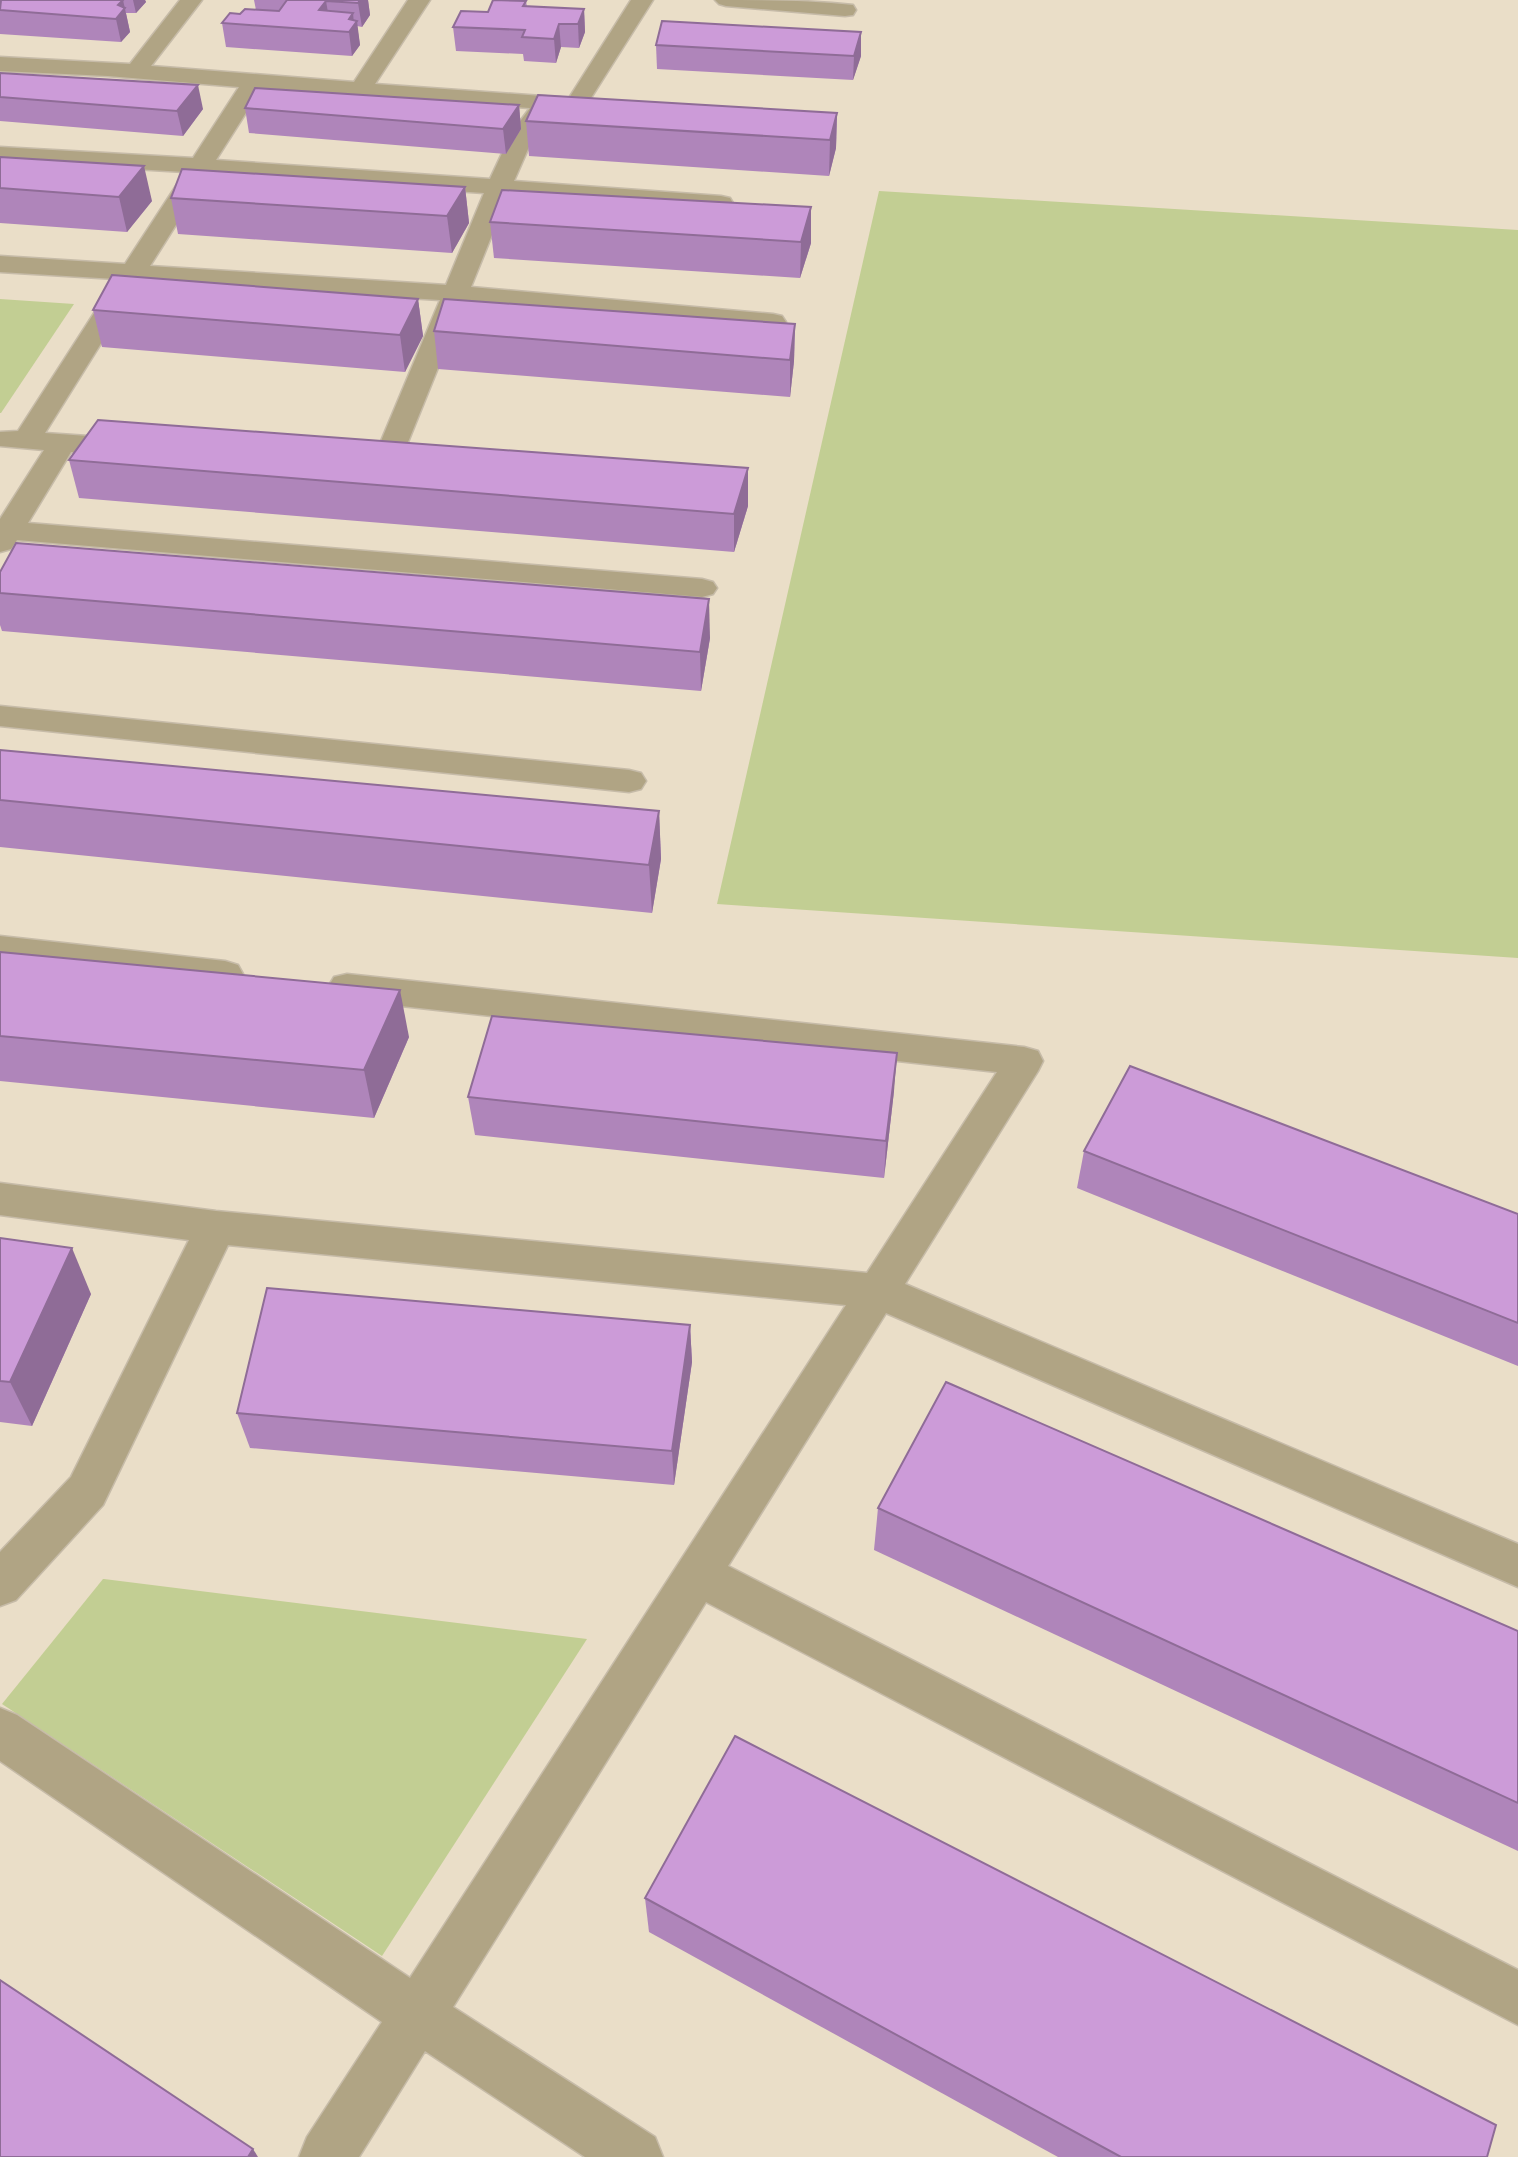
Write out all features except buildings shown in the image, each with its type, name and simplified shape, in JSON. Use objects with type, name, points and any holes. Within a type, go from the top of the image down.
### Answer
[{"type":"street","points":[[135,72],[191,0]]},
{"type":"street","points":[[360,90],[419,0]]},
{"type":"street","points":[[332,459],[400,463],[457,293],[524,132],[539,112],[576,104],[642,0]]},
{"type":"street","points":[[726,0],[845,10]]},
{"type":"street","points":[[0,64],[603,106]]},
{"type":"street","points":[[26,440],[254,82]]},
{"type":"street","points":[[0,154],[741,205]]},
{"type":"street","points":[[0,264],[457,293],[772,322]]},
{"type":"street","points":[[0,438],[157,449]]},
{"type":"street","points":[[62,444],[4,537],[702,588]]},
{"type":"street","points":[[0,716],[629,780]]},
{"type":"street","points":[[0,949],[263,978]]},
{"type":"street","points":[[304,982],[1024,1061],[327,2157]]},
{"type":"street","points":[[0,1199],[216,1227],[878,1291],[1518,1566]]},
{"type":"street","points":[[0,1585],[87,1491],[216,1227]]},
{"type":"street","points":[[698,1574],[1518,1998]]},
{"type":"street","points":[[0,1732],[418,2015],[635,2157]]},
{"type":"green space","points":[[879,191],[1518,230],[1518,958],[717,904]]},
{"type":"green space","points":[[0,299],[74,304],[1,413],[0,413]]},
{"type":"green space","points":[[103,1579],[587,1639],[382,1956],[2,1704]]}]
